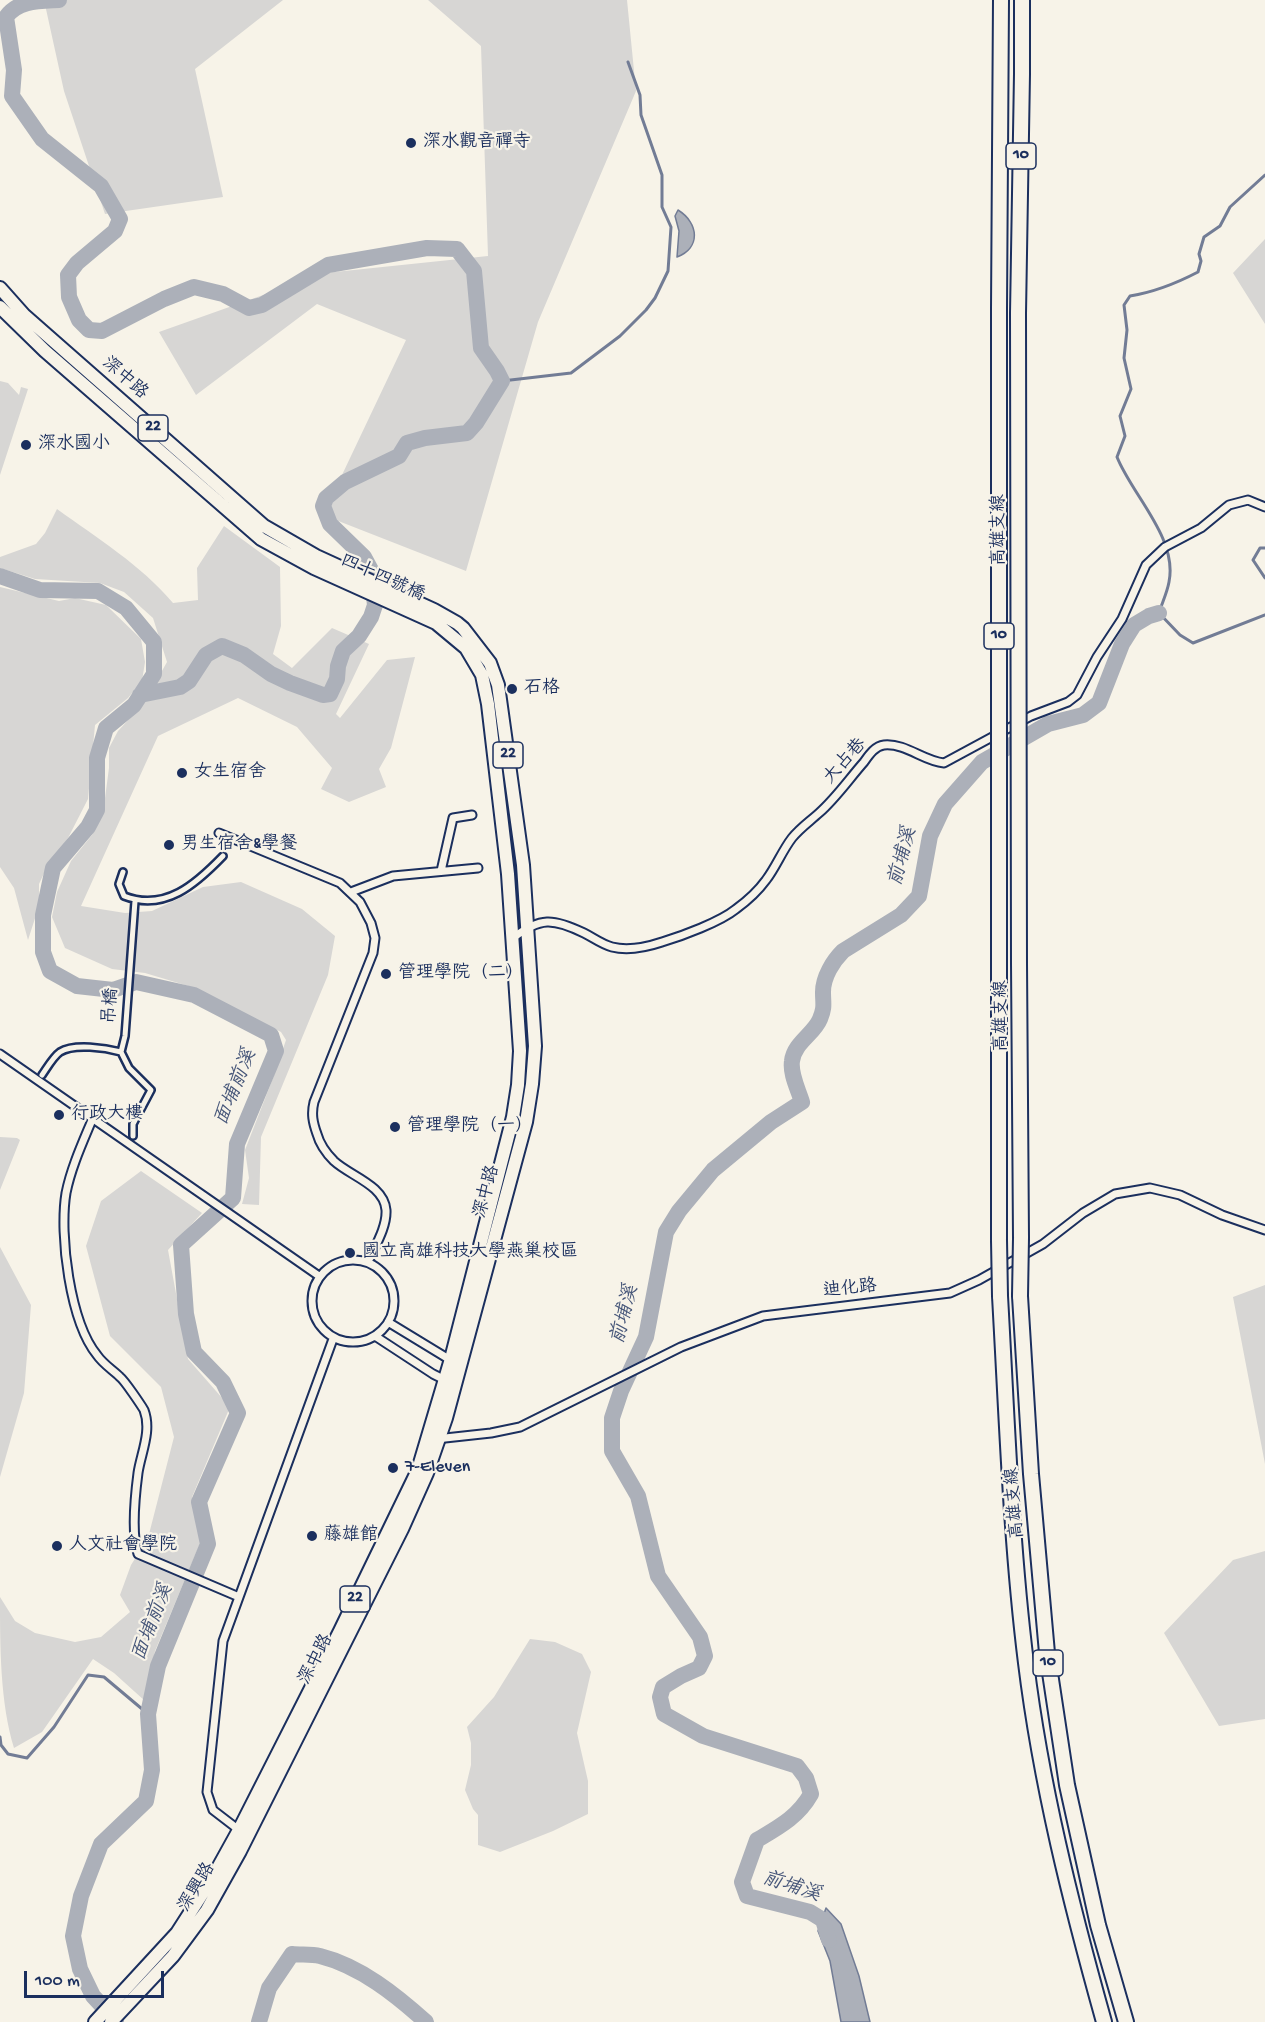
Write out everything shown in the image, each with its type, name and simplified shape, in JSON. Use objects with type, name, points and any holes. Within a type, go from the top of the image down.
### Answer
[{"type":"highway","name":"高雄支線","points":[[1001,0],[1000,1296],[1010,1479],[1026,1663],[1047,1794],[1078,1928],[1104,2022]]},
{"type":"highway","name":"高雄支線","points":[[1022,0],[1018,313],[1020,1296],[1031,1474],[1047,1653],[1067,1785],[1098,1925],[1126,2022]]},
{"type":"main road","name":"深中路","points":[[0,288],[24,315],[264,526],[315,562]]},
{"type":"main road","name":"深中路","points":[[0,307],[45,351],[261,539],[315,562]]},
{"type":"main road","name":"四十四號橋","points":[[315,562],[434,610]]},
{"type":"main road","name":"四十四號橋","points":[[315,562],[436,623]]},
{"type":"main road","name":"深中路","points":[[243,1832],[434,1439],[458,1375],[526,1122],[532,1084],[535,1046],[532,925],[498,685],[490,663],[463,628],[434,610]]},
{"type":"main road","name":"深中路","points":[[434,1439],[445,1380],[513,1117],[520,1051],[508,874],[488,704],[482,675],[466,648],[436,623]]},
{"type":"main road","name":"深興路","points":[[95,2022],[177,1934],[243,1832]]},
{"type":"main road","name":"深興路","points":[[111,2022],[173,1956],[207,1910],[243,1832]]},
{"type":"street","name":"大占巷","points":[[532,925],[559,924],[615,948],[638,948],[699,928],[735,911],[766,880],[790,841],[803,825],[839,793],[872,752],[882,745],[893,745],[933,762],[944,763],[1031,716],[1068,702],[1077,695],[1097,657],[1122,619],[1146,566],[1166,547],[1201,528],[1229,505],[1248,500],[1265,507]]},
{"type":"street","points":[[441,872],[453,818],[472,815]]},
{"type":"street","points":[[219,833],[339,883],[360,902],[371,923],[375,938],[373,953],[314,1102],[313,1123],[321,1146],[334,1162],[383,1197],[386,1209],[385,1223],[368,1262]]},
{"type":"street","points":[[123,872],[119,884],[124,896],[135,901],[163,900],[191,887],[223,856]]},
{"type":"street","points":[[351,892],[393,876],[478,868]]},
{"type":"street","name":"吊橋","points":[[121,1052],[125,1036],[135,901]]},
{"type":"street","points":[[513,938],[532,925]]},
{"type":"street","points":[[42,1075],[59,1052],[74,1048],[105,1048],[121,1052],[129,1068],[151,1090],[134,1124],[133,1136]]},
{"type":"street","points":[[0,1054],[319,1276]]},
{"type":"street","points":[[92,1120],[76,1158],[66,1194],[65,1233],[68,1265],[73,1302],[86,1338],[97,1356],[123,1379],[144,1411],[147,1436],[138,1473],[134,1542],[138,1554],[239,1597]]},
{"type":"street","name":"迪化路","points":[[434,1439],[491,1433],[520,1427],[681,1347],[764,1317],[950,1293],[979,1280],[1043,1244],[1083,1214],[1115,1194],[1150,1188],[1180,1195],[1222,1215],[1265,1230]]},
{"type":"street","points":[[355,1259],[368,1262],[384,1274],[393,1291],[394,1304],[388,1322],[385,1328],[375,1336],[363,1341],[350,1343],[333,1339],[324,1333],[313,1312],[312,1294],[319,1276],[329,1267],[341,1261],[355,1259]]},
{"type":"street","points":[[375,1336],[445,1380],[458,1375],[451,1359],[388,1322]]},
{"type":"street","points":[[243,1832],[213,1810],[207,1792],[223,1641],[333,1339]]},
{"type":"shaded area","points":[[44,0],[283,0],[195,69],[223,197],[105,214],[64,91]]},
{"type":"shaded area","points":[[428,0],[627,0],[636,91],[538,322],[466,571],[323,515],[406,340],[317,304],[196,395],[159,332],[325,273],[488,256],[481,46]]},
{"type":"shaded area","points":[[678,210],[690,222],[694,235],[690,248],[677,257],[679,231],[675,216]]},
{"type":"shaded area","points":[[1265,239],[1265,324],[1233,273]]},
{"type":"shaded area","points":[[0,381],[8,383],[19,395],[21,387],[28,389],[0,475]]},
{"type":"shaded area","points":[[57,509],[133,564],[173,603],[198,600],[197,568],[224,526],[280,567],[281,626],[273,654],[292,668],[332,628],[369,644],[336,714],[340,718],[387,660],[415,657],[391,748],[379,769],[386,787],[349,802],[321,789],[332,768],[297,727],[238,698],[158,736],[81,906],[125,913],[152,911],[203,887],[241,882],[302,909],[335,936],[328,975],[261,1137],[259,1205],[242,1204],[249,1178],[245,1150],[286,1040],[281,1032],[195,988],[145,973],[112,969],[65,948],[52,917],[57,892],[71,861],[92,835],[103,813],[109,768],[109,748],[118,731],[144,703],[167,662],[153,618],[124,592],[100,583],[35,579],[0,568],[0,557],[36,544],[45,533]]},
{"type":"shaded area","points":[[0,587],[59,601],[75,598],[106,605],[141,639],[145,662],[142,681],[128,698],[95,725],[88,799],[68,838],[47,867],[39,884],[39,906],[28,940],[14,888],[0,867]]},
{"type":"shaded area","points":[[0,1137],[20,1140],[0,1190]]},
{"type":"shaded area","points":[[141,1171],[202,1213],[168,1250],[188,1359],[230,1407],[192,1497],[201,1541],[155,1651],[145,1701],[114,1673],[93,1659],[42,1732],[14,1748],[3,1693],[0,1597],[15,1621],[35,1633],[75,1642],[101,1637],[130,1612],[120,1595],[131,1565],[148,1538],[174,1437],[161,1387],[110,1336],[86,1246],[101,1201]]},
{"type":"shaded area","points":[[0,1247],[31,1305],[24,1393],[0,1477]]},
{"type":"shaded area","points":[[1265,1285],[1265,1464],[1233,1297]]},
{"type":"shaded area","points":[[1265,1551],[1265,1719],[1219,1726],[1164,1633],[1233,1560]]},
{"type":"shaded area","points":[[530,1639],[555,1642],[582,1654],[591,1672],[577,1733],[588,1781],[588,1814],[500,1852],[478,1845],[478,1815],[465,1790],[471,1765],[471,1743],[467,1727],[494,1697]]},
{"type":"shaded area","points":[[826,1908],[841,1924],[859,1976],[870,2022],[841,2022],[830,1961],[818,1931]]},
{"type":"waterway","points":[[59,0],[23,4],[6,17],[14,70],[12,96],[42,139],[101,186],[120,219],[115,231],[77,263],[68,275],[69,297],[79,320],[89,330],[102,331],[164,299],[194,287],[223,294],[249,308],[262,305],[328,265],[427,248],[457,249],[474,271],[481,348],[502,381],[476,423],[467,433],[425,438],[407,443],[399,456],[345,482],[326,498],[323,506],[330,524],[364,557],[371,570],[375,605],[371,617],[359,636],[343,651],[337,679],[330,694],[323,695],[290,683],[271,674],[244,655],[222,646],[206,655],[189,681],[180,687],[140,695]]},
{"type":"waterway","points":[[502,381],[571,373],[620,336],[646,310],[655,298],[668,271],[671,227],[662,207],[662,175],[641,115],[640,95],[628,62]]},
{"type":"waterway","points":[[1265,175],[1230,207],[1220,226],[1204,237],[1199,254],[1201,261],[1198,272],[1165,287],[1130,296],[1124,305],[1127,330],[1124,358],[1131,389],[1120,416],[1125,436],[1117,457],[1152,517],[1167,549],[1170,566],[1169,582],[1159,613],[1180,635],[1193,643],[1265,615]]},
{"type":"waterway","points":[[1265,548],[1260,548],[1253,560],[1265,578]]},
{"type":"waterway","name":"面埔前溪","points":[[0,576],[40,590],[98,591],[126,608],[154,642],[154,674],[134,705],[106,728],[97,758],[97,810],[88,827],[53,868],[43,915],[43,952],[50,971],[77,986],[113,990],[136,982],[194,995],[271,1035],[276,1051],[237,1144],[233,1198],[181,1245],[186,1314],[194,1352],[223,1382],[238,1413],[199,1502],[208,1544],[158,1666],[148,1714],[152,1770],[146,1801],[101,1844],[81,1896],[73,1936],[80,1969],[93,1996],[116,2021]]},
{"type":"waterway","name":"前埔溪","points":[[829,1940],[823,1920],[810,1912],[747,1896],[742,1882],[757,1840],[794,1815],[811,1794],[806,1778],[797,1766],[703,1736],[664,1714],[660,1697],[663,1687],[699,1668],[705,1656],[700,1637],[658,1576],[638,1496],[612,1451],[612,1418],[621,1391],[646,1337],[666,1232],[679,1211],[713,1170],[771,1122],[802,1102],[793,1076],[792,1061],[796,1049],[820,1019],[825,981],[832,964],[843,951],[901,915],[919,896],[930,836],[945,804],[982,762],[1048,724],[1083,715],[1099,703],[1122,644],[1134,625],[1159,613]]},
{"type":"waterway","points":[[0,1737],[1,1745],[8,1754],[27,1758],[54,1727],[88,1675],[104,1677],[148,1714]]},
{"type":"waterway","name":"面埔前溪","points":[[259,2022],[269,1988],[292,1954],[320,1956],[363,1974],[390,1992],[426,2022]]},
{"type":"place","name":"深水觀音禪寺","points":[[411,143]]},
{"type":"place","name":"深水國小","points":[[26,445]]},
{"type":"place","name":"石格","points":[[512,689]]},
{"type":"place","name":"女生宿舍","points":[[182,773]]},
{"type":"place","name":"男生宿舍&學餐","points":[[169,845]]},
{"type":"place","name":"管理學院（二）","points":[[386,974]]},
{"type":"place","name":"行政大樓","points":[[59,1115]]},
{"type":"place","name":"管理學院（一）","points":[[395,1127]]},
{"type":"place","name":"國立高雄科技大學燕巢校區","points":[[350,1253]]},
{"type":"place","name":"7-Eleven","points":[[393,1468]]},
{"type":"place","name":"藤雄館","points":[[312,1536]]},
{"type":"place","name":"人文社會學院","points":[[57,1546]]}]
